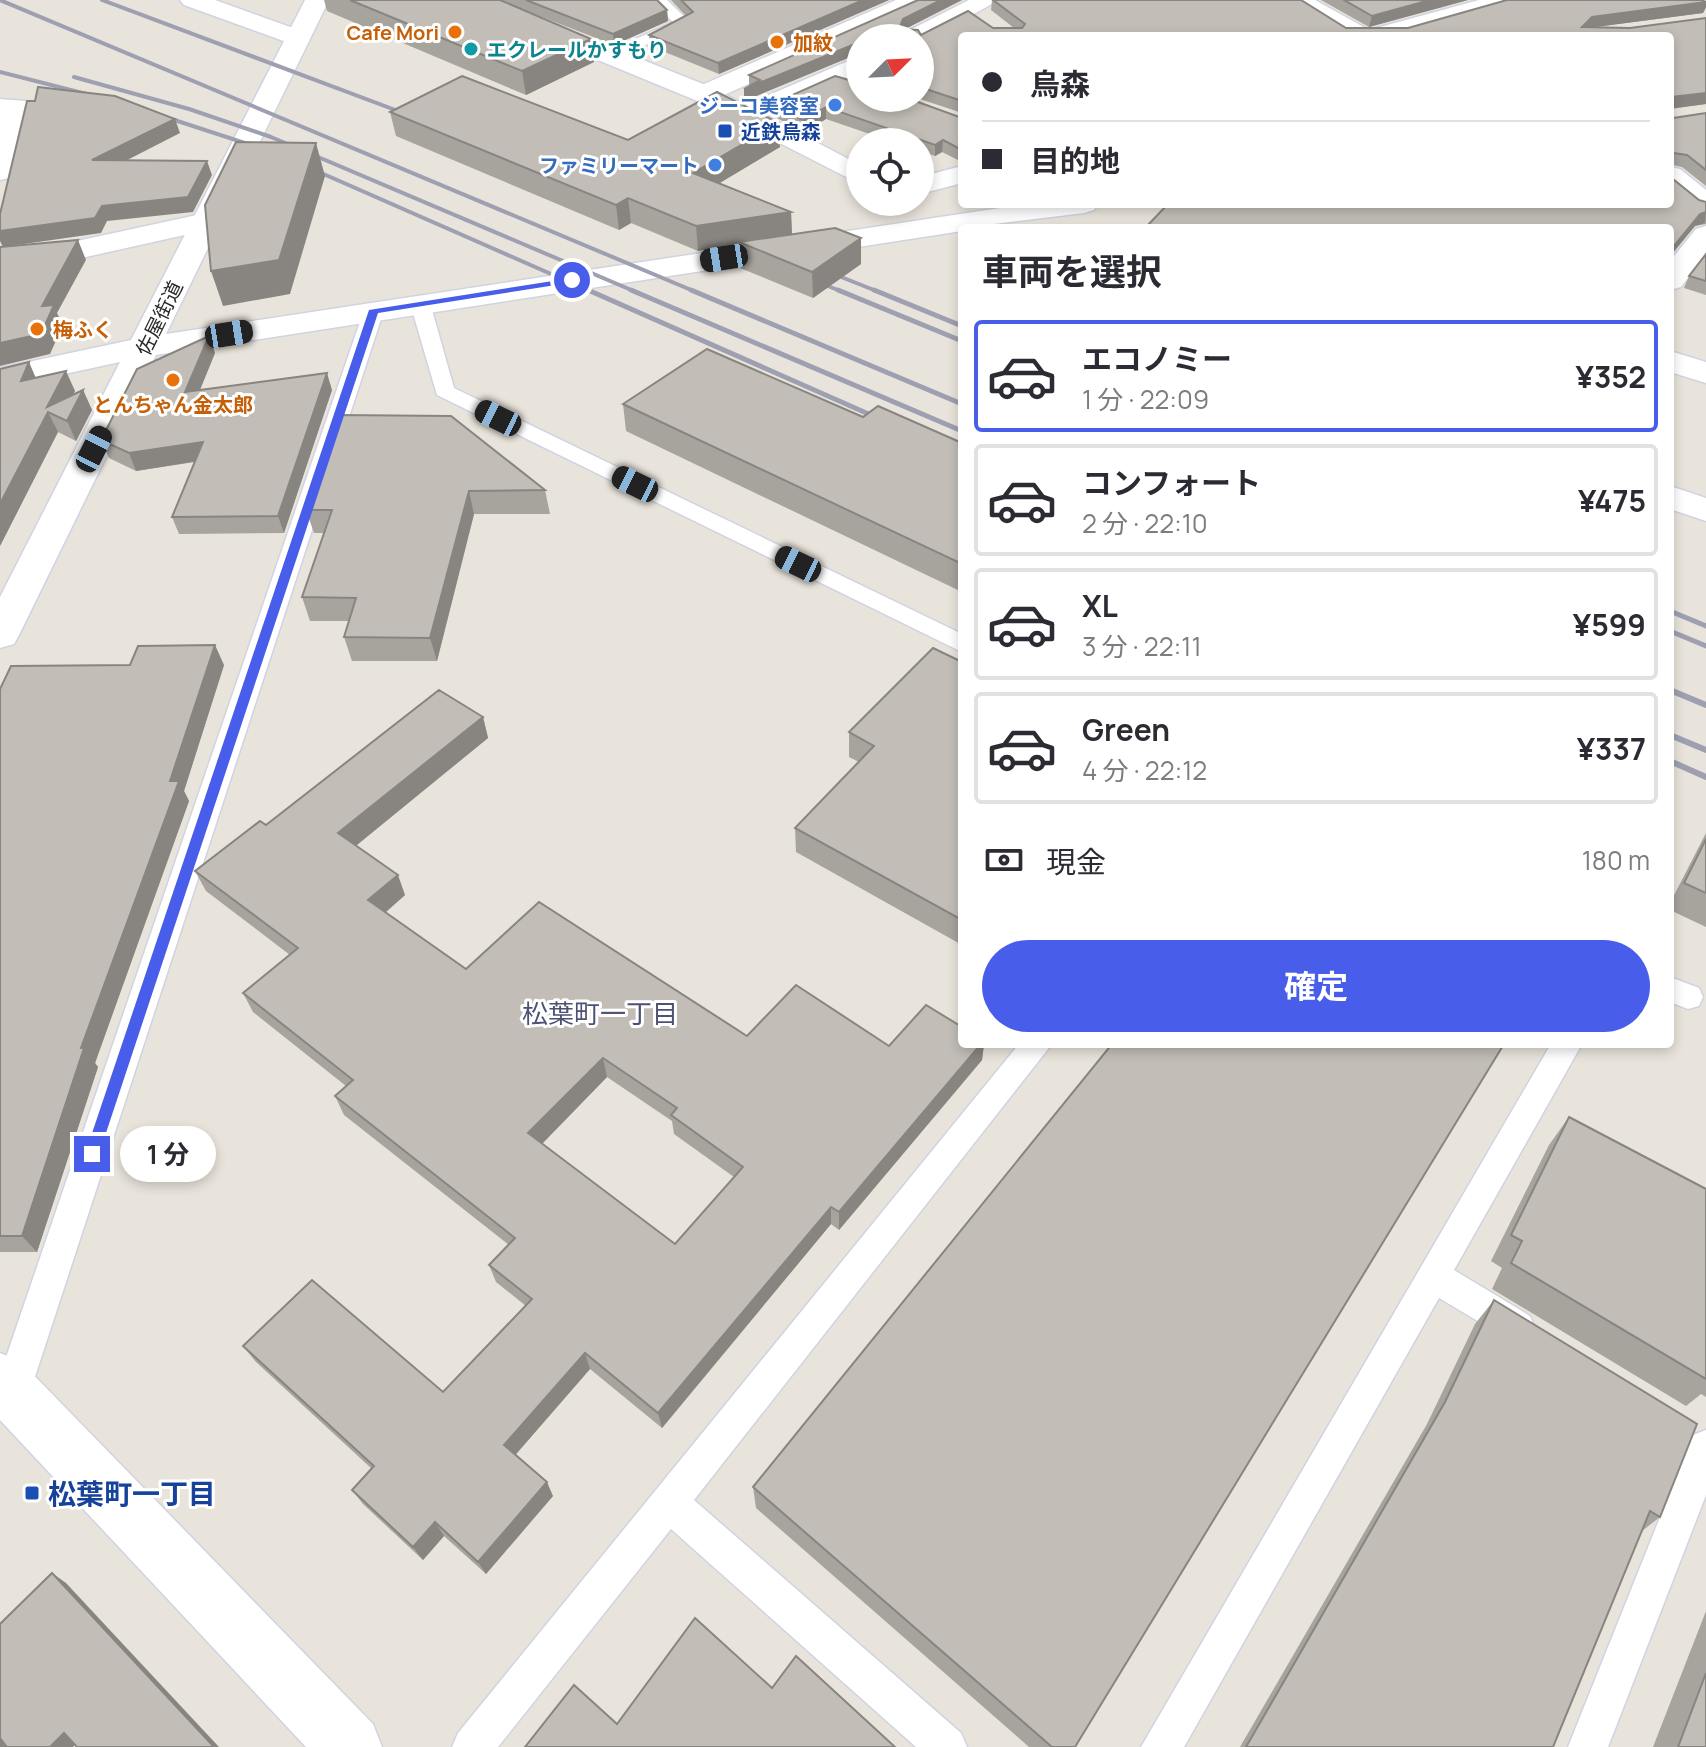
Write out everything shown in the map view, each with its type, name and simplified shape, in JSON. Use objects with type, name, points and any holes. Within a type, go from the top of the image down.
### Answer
[{"type":"street","points":[[192,0],[298,38]]},
{"type":"street","name":"佐屋街道","points":[[0,635],[317,0]]},
{"type":"street","points":[[472,0],[704,94],[846,169]]},
{"type":"street","points":[[704,94],[868,7],[916,0]]},
{"type":"street","points":[[1297,0],[1354,32]]},
{"type":"street","points":[[934,27],[978,5],[996,27]]},
{"type":"street","points":[[1392,32],[1482,9]]},
{"type":"street","points":[[745,115],[846,71]]},
{"type":"street","points":[[0,107],[17,107],[0,172]]},
{"type":"street","points":[[934,182],[958,175]]},
{"type":"street","points":[[1674,178],[1706,204]]},
{"type":"street","points":[[971,224],[1061,208]]},
{"type":"street","points":[[934,216],[954,227]]},
{"type":"street","points":[[0,259],[77,250],[206,222]]},
{"type":"street","points":[[0,378],[145,347],[374,310],[954,227]]},
{"type":"street","points":[[1674,232],[1706,228]]},
{"type":"street","points":[[1674,276],[1706,235]]},
{"type":"street","points":[[0,282],[192,252]]},
{"type":"street","points":[[1674,362],[1706,373]]},
{"type":"street","points":[[1674,498],[1706,510]]},
{"type":"street","points":[[6,1386],[350,1747]]},
{"type":"lane","points":[[611,56],[683,23],[658,0]]},
{"type":"lane","points":[[832,78],[846,83]]},
{"type":"lane","points":[[420,303],[444,391],[958,642]]},
{"type":"lane","points":[[6,1386],[374,310]]},
{"type":"lane","points":[[472,1747],[1034,1048]]},
{"type":"lane","points":[[1161,1747],[1565,1048]]},
{"type":"lane","points":[[1433,1276],[1542,1343]]},
{"type":"lane","points":[[1588,1747],[1697,1439]]},
{"type":"lane","points":[[669,1503],[947,1747]]},
{"type":"building","points":[[350,0],[500,0],[591,39],[522,71]]},
{"type":"building","points":[[526,0],[657,0],[667,10],[613,34]]},
{"type":"building","points":[[681,0],[863,0],[718,63],[649,35],[693,12]]},
{"type":"building","points":[[918,0],[941,0],[903,19],[901,24],[864,24]]},
{"type":"building","points":[[993,0],[1301,0],[1346,28],[1408,28],[1507,0],[1706,2],[1592,17],[1582,27],[1630,28],[1706,18],[1706,93],[1674,97],[1674,32],[958,32],[958,100],[934,92],[934,28],[968,11],[993,28],[1022,28],[1025,24]]},
{"type":"building","points":[[1344,0],[1430,0],[1372,16]]},
{"type":"building","points":[[846,32],[846,48],[744,89],[760,80],[749,75]]},
{"type":"building","points":[[462,76],[628,140],[717,92],[779,123],[693,173],[791,212],[696,226],[628,198],[616,205],[390,112]]},
{"type":"building","points":[[835,76],[846,79],[846,112],[934,112],[934,108],[958,117],[958,148],[943,140],[934,145],[934,128],[886,128],[826,107],[803,120],[772,104]]},
{"type":"building","points":[[38,87],[115,96],[175,119],[92,160],[207,161],[188,197],[102,206],[95,218],[0,231],[0,214],[27,101],[35,101]]},
{"type":"building","points":[[1706,113],[1706,170],[1687,155],[1674,153],[1674,118]]},
{"type":"building","points":[[236,142],[316,143],[279,260],[211,271],[205,205]]},
{"type":"building","points":[[1674,180],[1706,202],[1706,212],[1700,214],[1674,246],[1674,224],[1149,224],[1164,208],[1674,208]]},
{"type":"building","points":[[835,228],[861,238],[812,272],[739,242]]},
{"type":"building","points":[[78,240],[42,306],[54,305],[41,334],[0,343],[0,247]]},
{"type":"building","points":[[1706,254],[1706,281],[1689,276]]},
{"type":"building","points":[[209,336],[185,392],[327,373],[278,516],[172,517],[203,442],[129,453],[101,440],[137,369]]},
{"type":"building","points":[[707,349],[863,417],[878,406],[958,441],[958,562],[623,404]]},
{"type":"building","points":[[29,362],[21,381],[66,371],[47,407],[83,390],[67,421],[48,412],[0,504],[0,369]]},
{"type":"building","points":[[338,415],[451,416],[545,490],[469,491],[430,638],[344,637],[356,598],[302,597],[332,510],[306,510]]},
{"type":"building","points":[[215,645],[170,781],[179,781],[81,1048],[84,1048],[22,1236],[0,1236],[0,689],[11,666],[130,665],[138,646]]},
{"type":"building","points":[[933,648],[958,660],[958,918],[795,828],[874,746],[849,732]]},
{"type":"building","points":[[439,690],[483,717],[338,833],[398,875],[368,900],[466,969],[539,902],[747,1036],[796,985],[889,1046],[926,1005],[958,1025],[958,1048],[978,1048],[839,1212],[831,1207],[658,1413],[585,1353],[504,1445],[547,1482],[478,1562],[435,1522],[413,1547],[352,1490],[374,1466],[243,1346],[312,1280],[443,1392],[532,1299],[489,1265],[515,1238],[335,1096],[353,1080],[243,993],[298,948],[195,871],[260,821],[266,825]],"holes":[[[603,1058],[677,1108],[671,1115],[743,1167],[675,1244],[528,1133]]]},
{"type":"building","points":[[1706,839],[1706,893],[1684,883]]},
{"type":"building","points":[[1109,1048],[1502,1048],[1075,1747],[1052,1747],[753,1487]]},
{"type":"building","points":[[1569,1117],[1706,1189],[1706,1379],[1511,1263],[1522,1241],[1511,1235]]},
{"type":"building","points":[[1494,1300],[1697,1424],[1660,1517],[1650,1511],[1553,1747],[1246,1747],[1445,1402]]},
{"type":"building","points":[[52,1573],[214,1747],[77,1747],[64,1733],[50,1747],[7,1747],[0,1738],[0,1624]]},
{"type":"building","points":[[695,1618],[772,1688],[796,1656],[895,1747],[525,1747],[574,1685],[617,1724]]},
{"type":"building","points":[[1706,1673],[1706,1747],[1678,1747]]},
{"type":"railway","points":[[0,0],[696,292]]},
{"type":"railway","points":[[102,0],[414,117]]},
{"type":"railway","points":[[0,72],[110,100]]},
{"type":"railway","points":[[74,77],[189,109],[271,137],[636,292]]},
{"type":"railway","points":[[156,114],[266,150]]},
{"type":"railway","points":[[303,165],[592,292]]},
{"type":"railway","points":[[821,269],[875,291]]},
{"type":"railway","points":[[810,279],[840,291]]},
{"type":"railway","points":[[588,290],[889,423]]},
{"type":"railway","points":[[631,290],[958,429]]},
{"type":"railway","points":[[691,290],[958,402]]},
{"type":"railway","points":[[840,291],[958,339]]},
{"type":"railway","points":[[875,291],[958,324]]},
{"type":"railway","points":[[1674,613],[1706,626]]},
{"type":"railway","points":[[1674,633],[1706,646]]},
{"type":"railway","points":[[1674,692],[1706,705]]},
{"type":"railway","points":[[1674,737],[1706,750]]},
{"type":"railway","points":[[1674,763],[1706,777]]},
{"type":"place","name":"Cafe Mori","points":[[455,32]]},
{"type":"place","name":"加紋","points":[[777,42]]},
{"type":"place","name":"エクレールかすもり","points":[[471,49]]},
{"type":"place","name":"ジーコ美容室","points":[[835,105]]},
{"type":"place","name":"近鉄烏森","points":[[725,131]]},
{"type":"place","name":"ファミリーマート","points":[[715,165]]},
{"type":"place","name":"梅ふく","points":[[37,329]]},
{"type":"place","name":"とんちゃん金太郎","points":[[173,380]]},
{"type":"place","name":"松葉町一丁目","points":[[32,1493]]},
{"type":"district","name":"松葉町一丁目","points":[[600,1013]]},
{"type":"route","points":[[92,1154],[374,310],[572,280]]}]
